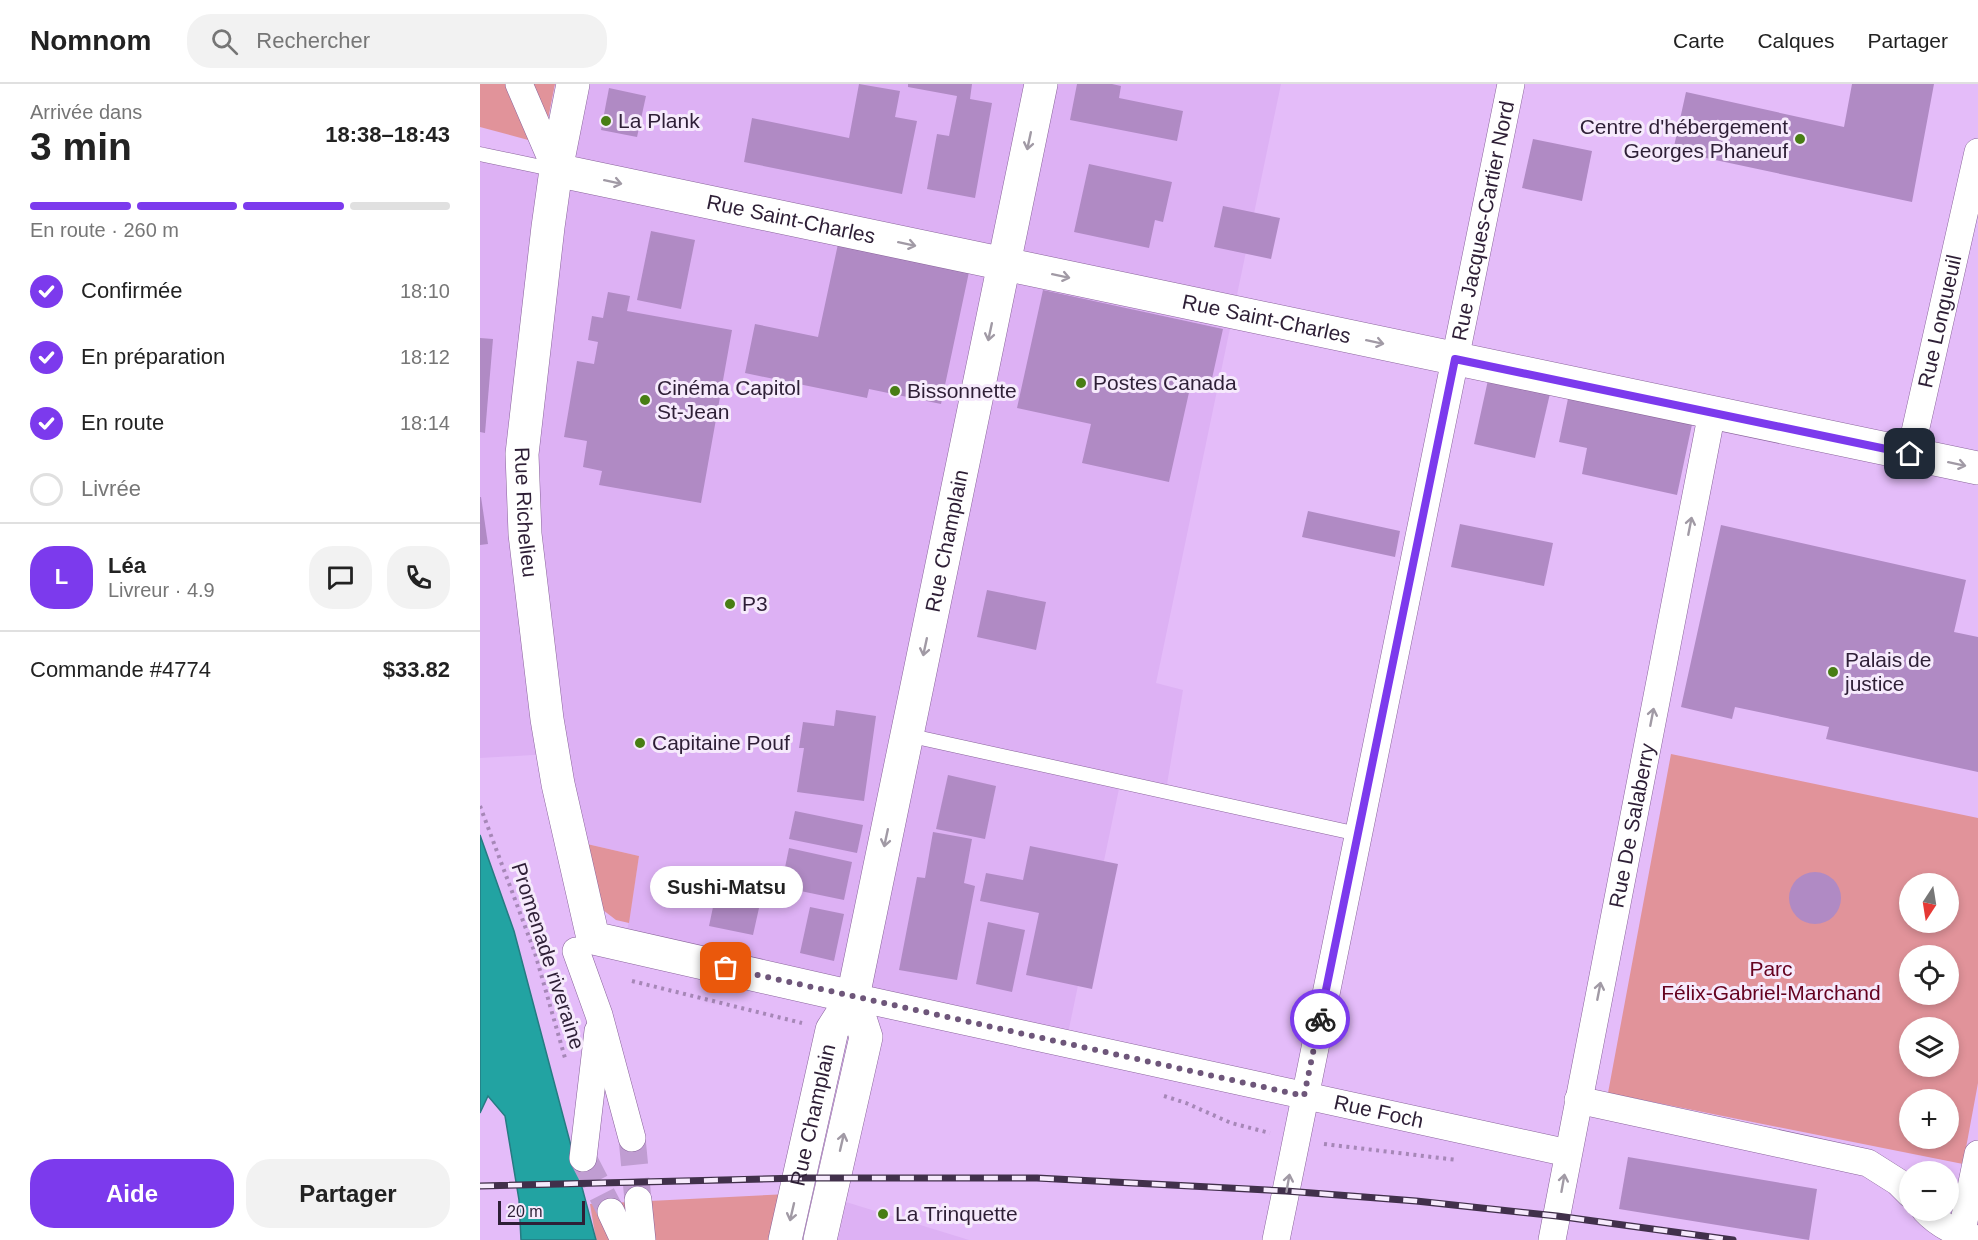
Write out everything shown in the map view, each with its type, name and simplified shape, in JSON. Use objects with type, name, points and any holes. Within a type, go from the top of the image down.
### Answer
[{"type":"street","points":[[519,84],[556,171]]},
{"type":"street","name":"Rue Richelieu","points":[[573,84],[546,238],[522,454],[525,534],[540,664],[584,944]]},
{"type":"street","name":"Rue Champlain","points":[[785,1240],[832,1030],[854,997],[1041,84]]},
{"type":"street","name":"Rue Jacques-Cartier Nord","points":[[1276,1240],[1511,84]]},
{"type":"street","name":"Rue Longueuil","points":[[1910,454],[1978,152]]},
{"type":"street","name":"Rue Saint-Charles","points":[[556,171],[1978,468]]},
{"type":"street","name":"Rue De Salaberry","points":[[1552,1240],[1712,412]]},
{"type":"street","points":[[584,944],[632,1138]]},
{"type":"street","name":"Rue Foch","points":[[584,944],[854,997],[1568,1153]]},
{"type":"street","name":"Rue Champlain","points":[[820,1240],[866,1037],[854,997]]},
{"type":"street","points":[[584,1158],[600,1015]]},
{"type":"street","points":[[1578,1100],[1868,1163],[1899,1183]]},
{"type":"street","points":[[1939,1221],[1966,1238],[1978,1154]]},
{"type":"street","points":[[638,1200],[642,1240]]},
{"type":"street","points":[[611,1212],[624,1240]]},
{"type":"lane","points":[[480,153],[556,171]]},
{"type":"lane","points":[[907,735],[1358,834]]},
{"type":"path","name":"Promenade riveraine","points":[[480,806],[535,953],[568,1066]]},
{"type":"path","points":[[628,981],[832,1030]]},
{"type":"path","points":[[1159,1094],[1232,1123],[1295,1140],[1466,1161]]},
{"type":"shaded area","points":[[573,84],[1281,84],[1156,683],[1183,690],[1165,796],[1120,784],[1066,1043],[625,945],[639,856],[587,844],[567,753],[480,758],[480,154],[556,170]]},
{"type":"shaded area","points":[[480,835],[514,931],[596,1240],[521,1240],[519,1200],[505,1116],[488,1096],[480,1113]]},
{"type":"shaded area","points":[[846,1202],[969,1240],[838,1240]]},
{"type":"green space","points":[[480,84],[555,84],[543,144],[480,127]]},
{"type":"green space","name":"Parc Félix-Gabriel-Marchand","points":[[1671,754],[1978,818],[1978,1083],[1963,1164],[1959,1161],[1948,1161],[1608,1093]]},
{"type":"green space","points":[[587,844],[639,856],[629,923],[616,920],[603,910]]},
{"type":"green space","points":[[789,1194],[778,1240],[596,1240],[590,1204]]},
{"type":"building","points":[[859,84],[900,91],[895,117],[917,121],[902,194],[744,162],[752,118],[849,138]]},
{"type":"building","points":[[908,84],[972,84],[970,99],[992,103],[975,198],[927,189],[937,134],[949,136],[957,96],[908,87]]},
{"type":"building","points":[[1077,84],[1121,86],[1119,98],[1183,111],[1177,141],[1070,120]]},
{"type":"building","name":"Centre d'hébergement Georges Phaneuf","points":[[1852,84],[1934,84],[1912,202],[1673,151],[1686,92],[1844,127]]},
{"type":"building","points":[[609,88],[646,96],[637,137],[601,130]]},
{"type":"building","points":[[1533,139],[1592,151],[1582,201],[1522,188]]},
{"type":"building","points":[[1089,164],[1172,182],[1163,222],[1155,220],[1149,248],[1074,232]]},
{"type":"building","points":[[1223,206],[1280,218],[1271,259],[1214,247]]},
{"type":"building","points":[[651,231],[695,240],[681,309],[637,300]]},
{"type":"building","points":[[838,244],[969,272],[941,404],[869,389],[867,398],[745,373],[755,324],[818,337]]},
{"type":"building","points":[[1043,290],[1223,329],[1209,392],[1190,388],[1169,482],[1082,463],[1091,424],[1017,408]]},
{"type":"building","name":"Cinéma Capitol St-Jean","points":[[608,292],[630,296],[627,311],[732,330],[701,503],[599,485],[602,471],[583,467],[587,441],[564,437],[577,361],[594,364],[598,342],[588,340],[592,316],[603,318]]},
{"type":"building","points":[[480,338],[493,339],[485,433],[480,432]]},
{"type":"building","points":[[1490,371],[1552,385],[1535,458],[1474,444]]},
{"type":"building","points":[[1570,389],[1694,415],[1677,495],[1582,474],[1587,448],[1559,442]]},
{"type":"building","points":[[480,497],[488,544],[480,545]]},
{"type":"building","points":[[1308,511],[1400,531],[1395,557],[1302,537]]},
{"type":"building","points":[[1460,524],[1553,543],[1544,586],[1451,567]]},
{"type":"building","name":"Palais de justice","points":[[1721,525],[1966,580],[1954,632],[1978,637],[1978,772],[1826,739],[1829,727],[1735,707],[1732,719],[1681,707]]},
{"type":"building","points":[[987,590],[1046,602],[1036,650],[977,637]]},
{"type":"building","points":[[836,710],[876,716],[864,801],[797,792],[804,748],[799,748],[803,722],[834,726]]},
{"type":"building","points":[[948,775],[996,786],[985,839],[936,829]]},
{"type":"building","points":[[795,811],[863,825],[857,853],[789,839]]},
{"type":"building","points":[[933,832],[972,839],[964,883],[975,886],[957,980],[899,970],[917,877],[925,878]]},
{"type":"building","points":[[1030,846],[1118,864],[1092,989],[1026,975],[1039,913],[980,901],[986,873],[1023,880]]},
{"type":"building","points":[[789,848],[852,862],[844,900],[781,887]]},
{"type":"building","points":[[1815,872],[1829,876],[1837,884],[1841,898],[1837,912],[1829,920],[1815,924],[1801,920],[1793,912],[1789,898],[1793,884],[1801,876]]},
{"type":"building","points":[[720,874],[741,879],[736,903],[759,908],[753,935],[709,926]]},
{"type":"building","points":[[810,907],[844,914],[834,961],[800,953]]},
{"type":"building","points":[[988,922],[1025,930],[1012,992],[976,984]]},
{"type":"building","points":[[1628,1157],[1817,1189],[1809,1240],[1619,1209]]},
{"type":"tunnel","points":[[632,1138],[638,1200]]},
{"type":"tunnel","points":[[583,1158],[611,1212]]},
{"type":"railway","points":[[480,1186],[800,1178],[1037,1178],[1286,1191],[1416,1201],[1557,1216],[1733,1240]]},
{"type":"way so far","points":[[726,968],[1304,1096],[1320,1019]]},
{"type":"place","name":"La Plank","points":[[606,121]]},
{"type":"place","name":"Centre d'hébergement Georges Phaneuf","points":[[1800,139]]},
{"type":"place","name":"Postes Canada","points":[[1081,383]]},
{"type":"place","name":"Bissonnette","points":[[895,391]]},
{"type":"place","name":"Cinéma Capitol St-Jean","points":[[645,400]]},
{"type":"place","name":"P3","points":[[730,604]]},
{"type":"place","name":"Palais de justice","points":[[1833,672]]},
{"type":"place","name":"Capitaine Pouf","points":[[640,743]]},
{"type":"place","name":"Sushi-Matsu","points":[[726,968]]},
{"type":"place","name":"La Trinquette","points":[[883,1214]]},
{"type":"route","points":[[1320,1019],[1455,359],[1910,454]]}]
